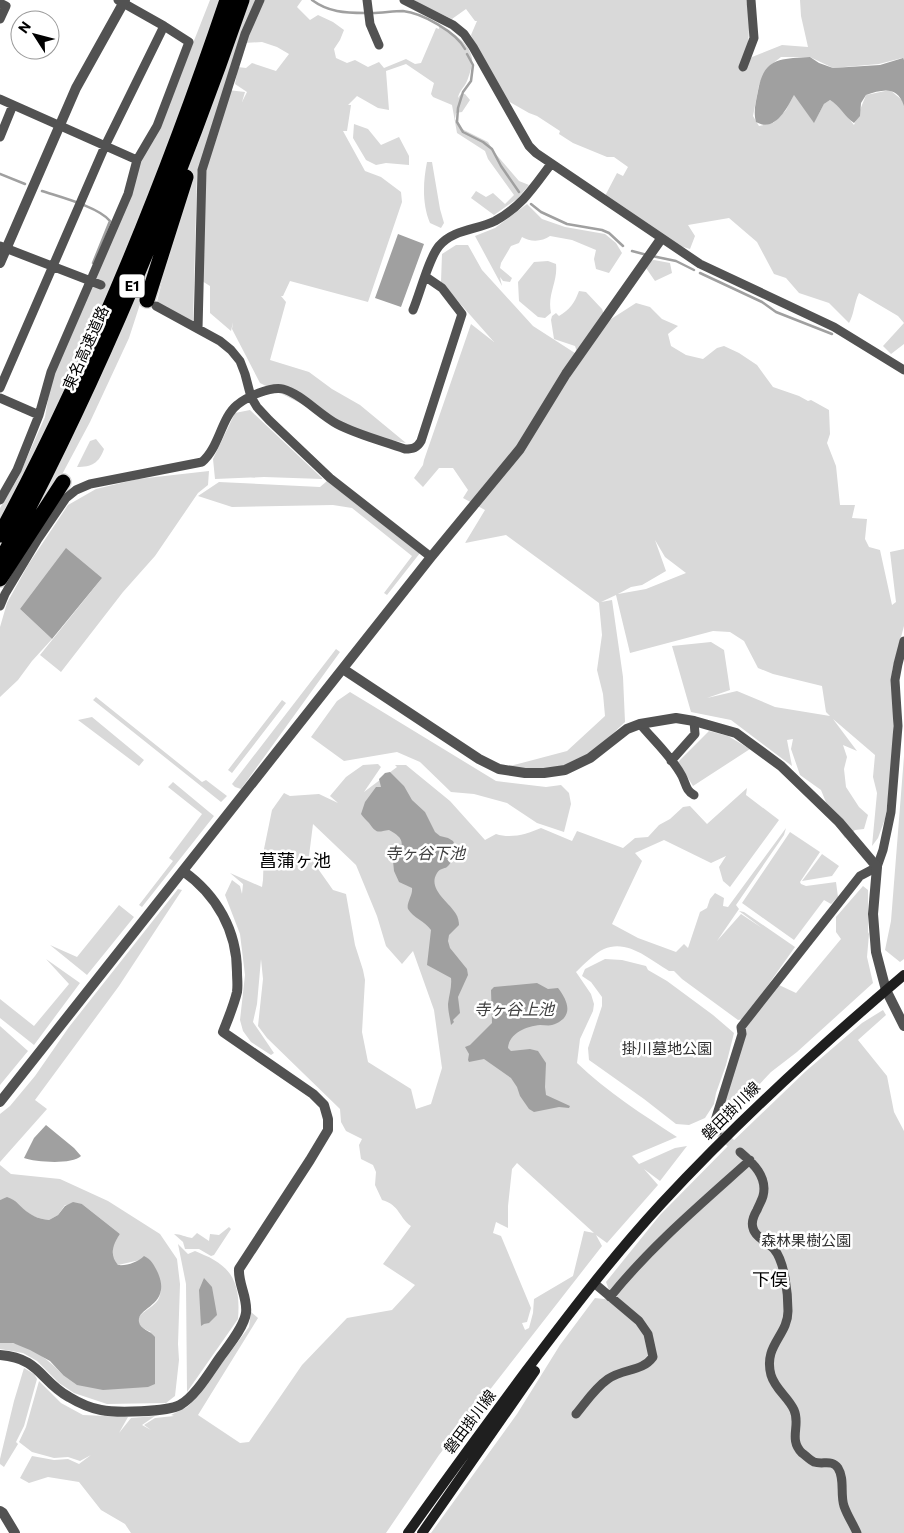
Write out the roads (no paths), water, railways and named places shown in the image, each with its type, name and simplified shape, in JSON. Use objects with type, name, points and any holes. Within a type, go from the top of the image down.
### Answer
[{"type":"highway","name":"東名高速道路","points":[[0,534],[54,429],[123,275],[167,166],[228,0]]},
{"type":"highway","name":"東名高速道路","points":[[0,562],[54,458],[120,315],[181,164],[242,0]]},
{"type":"highway","points":[[152,303],[230,34]]},
{"type":"highway","points":[[0,579],[64,482]]},
{"type":"main road","name":"磐田掛川線","points":[[408,1533],[594,1283],[661,1204],[797,1068],[904,975]]},
{"type":"main road","name":"磐田掛川線","points":[[422,1533],[566,1327],[594,1283]]},
{"type":"main road","points":[[402,1533],[427,1499],[456,1466]]},
{"type":"street","points":[[198,329],[202,170],[245,34],[260,0]]},
{"type":"street","points":[[367,0],[370,24],[379,45]]},
{"type":"street","points":[[404,0],[453,25],[464,34],[529,146],[551,164],[700,264],[834,327],[904,370]]},
{"type":"street","points":[[743,67],[754,38],[751,0]]},
{"type":"street","points":[[0,263],[3,248],[84,72],[122,1],[189,42],[157,126],[136,160],[128,194],[51,372],[39,415],[17,470],[0,500]]},
{"type":"street","points":[[0,3],[6,6],[0,19]]},
{"type":"street","points":[[0,388],[104,146],[164,26]]},
{"type":"street","points":[[0,99],[136,160]]},
{"type":"street","points":[[0,137],[13,105]]},
{"type":"street","points":[[414,310],[433,256],[439,246],[455,234],[492,222],[509,212],[521,203],[551,164]]},
{"type":"street","points":[[0,1102],[520,448],[566,374],[661,239]]},
{"type":"street","points":[[3,248],[101,285]]},
{"type":"street","points":[[0,606],[5,594],[38,539],[66,498],[76,490],[90,484],[202,462],[208,457],[232,410],[238,404],[270,389],[282,389],[292,392],[322,415],[352,431],[405,449],[412,449],[418,446],[462,314],[442,288],[426,276]]},
{"type":"street","points":[[152,303],[220,341],[231,350],[240,361],[246,374],[251,397],[269,420],[330,478],[431,558]]},
{"type":"street","points":[[0,398],[39,415]]},
{"type":"street","points":[[904,641],[895,680],[898,726],[891,812],[883,850],[877,867],[873,914],[876,952],[886,990],[904,1026]]},
{"type":"street","points":[[343,669],[479,759],[499,769],[525,773],[565,770],[590,758],[627,729],[640,724],[676,718],[736,733],[780,766],[839,822],[877,867]]},
{"type":"street","points":[[671,761],[695,734],[694,721]]},
{"type":"street","points":[[640,724],[681,775],[688,792],[694,795]]},
{"type":"street","points":[[718,1131],[713,1127],[742,1034],[741,1027],[860,876],[877,867]]},
{"type":"street","points":[[0,1355],[19,1358],[33,1365],[68,1397],[101,1410],[117,1412],[170,1408],[180,1405],[191,1396],[202,1382],[243,1322],[246,1313],[244,1293],[238,1277],[240,1269],[328,1130],[328,1119],[324,1105],[313,1094],[223,1032],[235,1000],[237,989],[237,963],[233,936],[229,925],[211,896],[184,871]]},
{"type":"street","points":[[740,1152],[759,1170],[764,1181],[764,1195],[754,1214],[752,1226],[755,1233],[774,1249],[780,1259],[786,1288],[788,1312],[786,1321],[771,1350],[769,1360],[771,1376],[794,1409],[796,1421],[794,1439],[796,1446],[814,1462],[830,1462],[837,1466],[841,1474],[844,1505],[857,1533]]},
{"type":"street","points":[[610,1297],[643,1259],[706,1198],[750,1160]]},
{"type":"street","points":[[576,1414],[601,1384],[625,1371],[640,1368],[654,1357],[648,1334],[639,1321],[594,1283]]},
{"type":"street","points":[[0,1511],[15,1533]]},
{"type":"water","points":[[810,57],[819,63],[833,68],[880,65],[903,58],[904,106],[901,99],[893,92],[883,91],[866,95],[861,103],[860,116],[854,123],[830,100],[824,104],[814,123],[794,95],[780,118],[775,122],[763,125],[756,122],[755,110],[758,91],[764,72],[775,62],[790,58]]},
{"type":"water","points":[[398,234],[424,244],[401,307],[375,298]]},
{"type":"water","points":[[66,548],[102,578],[52,639],[20,609]]},
{"type":"water","name":"寺ヶ谷下池","points":[[390,772],[404,786],[412,800],[425,812],[435,832],[453,841],[457,849],[452,861],[447,867],[438,871],[435,879],[437,890],[458,918],[459,925],[449,935],[448,941],[450,948],[467,969],[468,975],[458,997],[460,1013],[451,1025],[448,1004],[451,978],[427,965],[431,930],[408,909],[412,888],[399,882],[394,871],[393,861],[401,849],[401,840],[389,830],[376,831],[361,814],[365,802],[376,787],[381,787],[379,779],[385,773]]},
{"type":"water","name":"寺ヶ谷上池","points":[[537,983],[548,989],[558,988],[567,1004],[566,1014],[559,1022],[552,1025],[540,1025],[520,1031],[512,1038],[508,1048],[511,1051],[530,1049],[538,1051],[546,1063],[546,1095],[570,1106],[569,1108],[559,1107],[534,1112],[529,1109],[520,1096],[511,1078],[484,1059],[469,1062],[469,1054],[465,1047],[470,1045],[492,1023],[491,990],[494,987]]},
{"type":"water","points":[[46,1125],[81,1156],[62,1162],[36,1161],[24,1158],[34,1138]]},
{"type":"water","points":[[7,1197],[32,1215],[49,1220],[58,1215],[65,1206],[73,1202],[82,1204],[120,1234],[113,1250],[115,1261],[118,1265],[132,1263],[144,1256],[149,1259],[158,1273],[161,1292],[153,1304],[140,1317],[139,1322],[141,1326],[155,1337],[155,1384],[148,1387],[103,1390],[77,1385],[63,1375],[50,1361],[30,1350],[13,1343],[0,1343],[0,1200]]},
{"type":"water","points":[[204,1278],[212,1287],[217,1315],[209,1323],[201,1326],[199,1290]]},
{"type":"waterway","points":[[312,0],[324,7],[337,11],[365,13]]},
{"type":"waterway","points":[[372,13],[403,11],[419,15],[438,24],[454,36],[465,49]]},
{"type":"waterway","points":[[467,54],[473,65],[471,81],[463,92],[458,108],[457,122],[463,132],[492,149],[519,192]]},
{"type":"waterway","points":[[0,174],[25,184]]},
{"type":"waterway","points":[[42,191],[88,207],[105,216],[110,221],[93,263]]},
{"type":"waterway","points":[[531,204],[541,212],[567,224],[609,233],[623,246]]},
{"type":"waterway","points":[[632,251],[647,255]]},
{"type":"waterway","points":[[652,256],[676,261],[694,270]]},
{"type":"waterway","points":[[700,273],[762,302],[776,312],[832,334]]},
{"type":"tunnel","points":[[101,285],[150,304]]},
{"type":"tunnel","points":[[718,1131],[740,1152]]},
{"type":"district","name":"菖蒲ヶ池","points":[[295,861]]},
{"type":"district","name":"下俣","points":[[770,1280]]},
{"type":"park label","name":"掛川墓地公園","points":[[667,1049]]},
{"type":"park label","name":"森林果樹公園","points":[[806,1241]]}]
